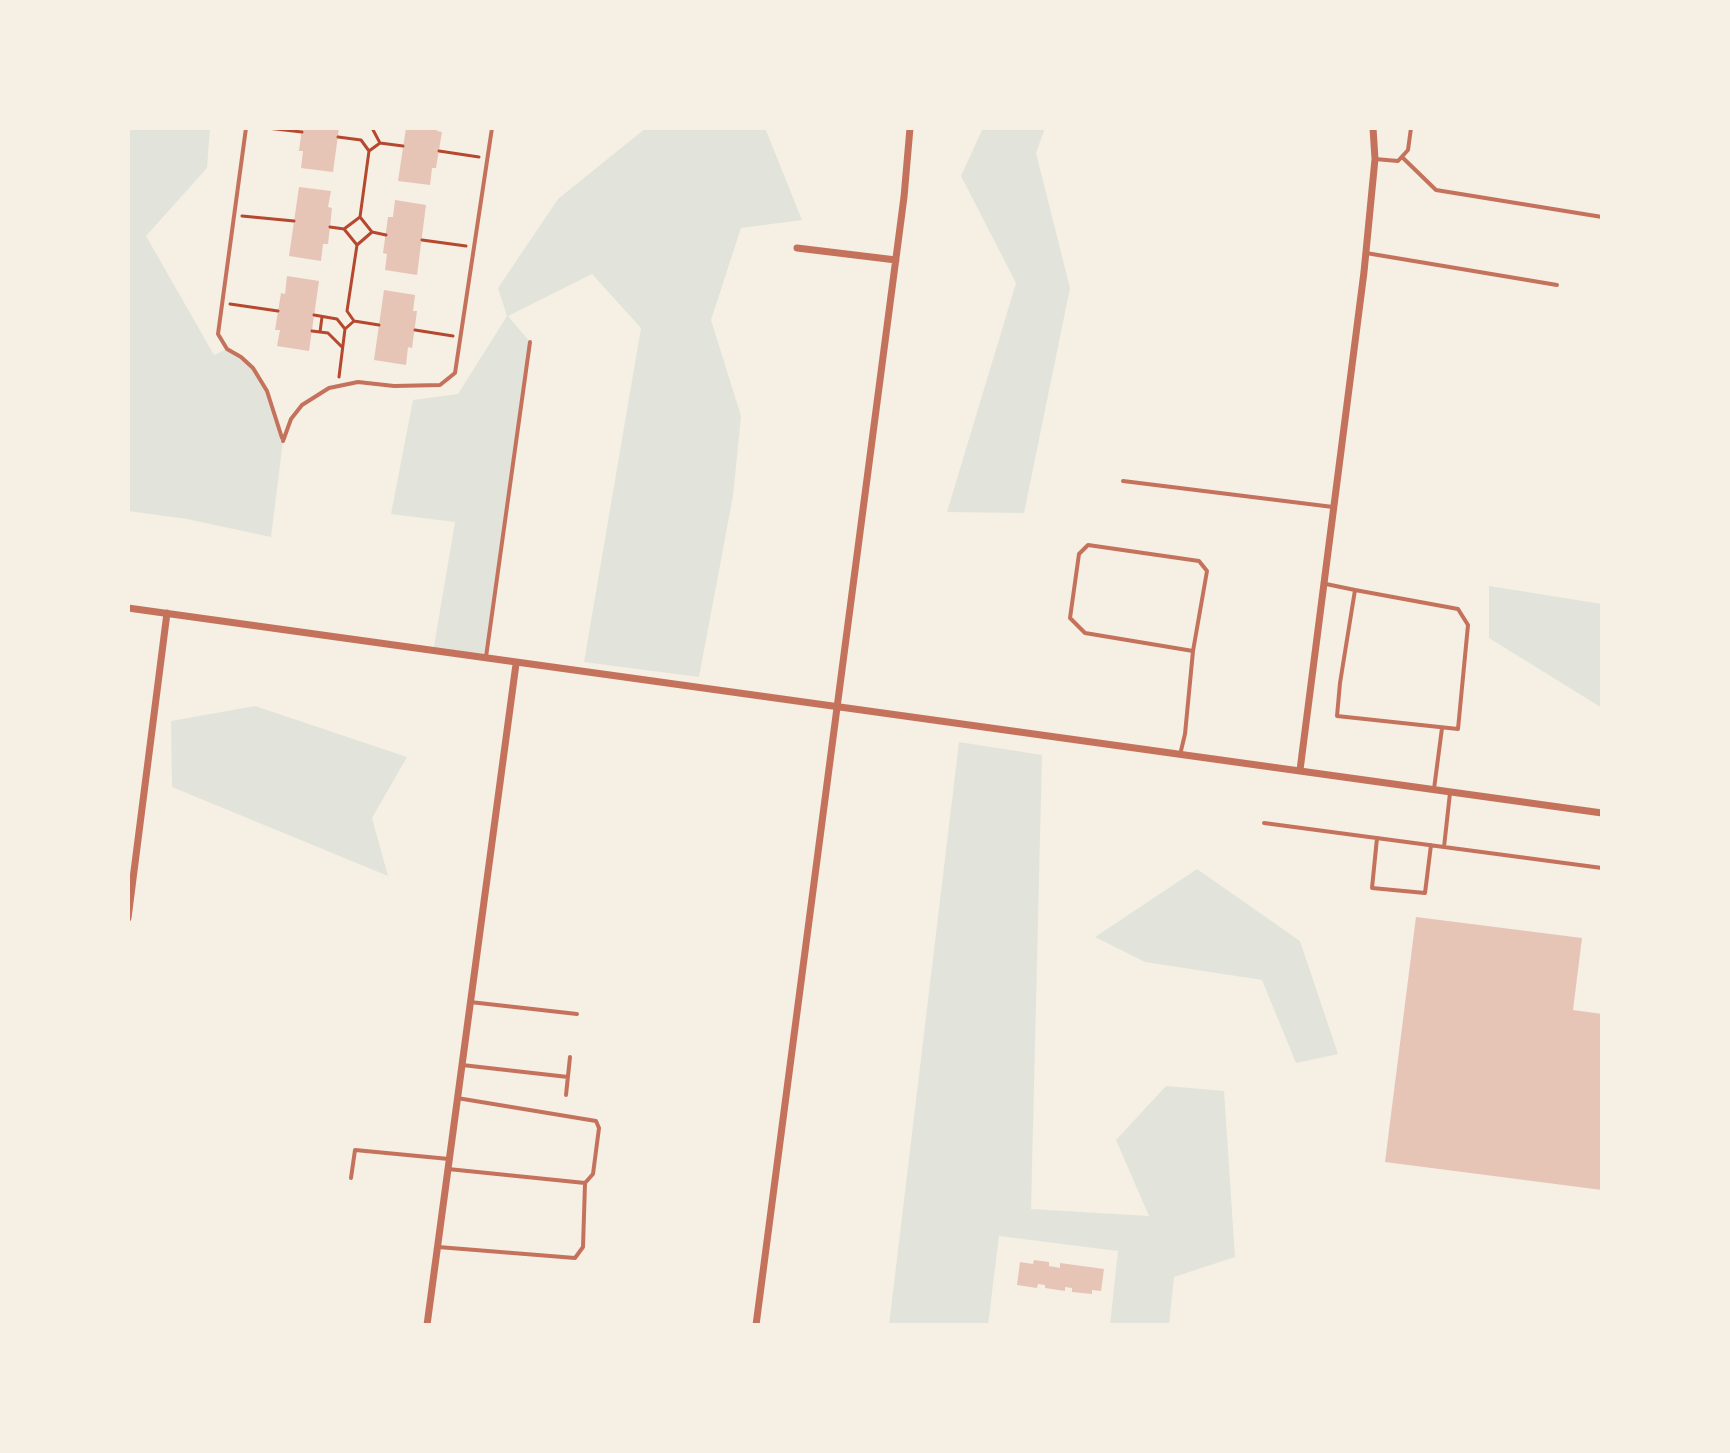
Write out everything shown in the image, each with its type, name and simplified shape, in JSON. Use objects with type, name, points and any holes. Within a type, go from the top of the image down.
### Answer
[{"type":"street","points":[[756,1325],[896,260],[910,128]]},
{"type":"street","points":[[1300,770],[1366,253],[1375,159],[1373,128]]},
{"type":"street","points":[[797,248],[896,260]]},
{"type":"street","points":[[128,608],[1602,813]]},
{"type":"street","points":[[128,918],[167,613]]},
{"type":"street","points":[[427,1325],[516,664]]},
{"type":"lane","points":[[246,128],[218,334],[227,349],[253,368],[267,391],[283,441],[291,419],[302,405],[329,388],[358,382],[394,386],[440,385],[455,373],[492,128]]},
{"type":"lane","points":[[1375,159],[1398,161],[1408,150],[1411,128]]},
{"type":"lane","points":[[1402,157],[1436,190],[1602,217]]},
{"type":"lane","points":[[1366,253],[1557,285]]},
{"type":"lane","points":[[486,660],[530,342]]},
{"type":"lane","points":[[1123,481],[1333,507]]},
{"type":"lane","points":[[1180,755],[1207,571],[1199,561],[1088,545],[1079,554],[1070,618],[1085,633],[1193,651]]},
{"type":"lane","points":[[1323,584],[1458,609],[1468,625],[1458,729],[1337,716],[1355,590]]},
{"type":"lane","points":[[1434,791],[1442,728]]},
{"type":"lane","points":[[1444,847],[1450,793]]},
{"type":"lane","points":[[1264,823],[1602,868]]},
{"type":"lane","points":[[1377,838],[1372,888],[1425,893],[1431,845]]},
{"type":"lane","points":[[470,1002],[577,1014]]},
{"type":"lane","points":[[566,1095],[570,1057]]},
{"type":"lane","points":[[462,1065],[568,1077]]},
{"type":"lane","points":[[438,1247],[575,1258],[583,1247],[585,1183],[593,1174],[599,1128],[596,1121],[457,1098]]},
{"type":"lane","points":[[351,1178],[355,1150],[449,1159]]},
{"type":"lane","points":[[448,1169],[585,1183]]},
{"type":"path","points":[[267,128],[302,132]]},
{"type":"path","points":[[372,128],[380,143]]},
{"type":"path","points":[[338,137],[361,140],[369,151],[360,217],[344,229]]},
{"type":"path","points":[[369,151],[380,143],[403,146]]},
{"type":"path","points":[[439,151],[488,158]]},
{"type":"path","points":[[234,216],[294,221]]},
{"type":"path","points":[[360,217],[372,232],[386,235]]},
{"type":"path","points":[[330,227],[344,229],[357,245]]},
{"type":"path","points":[[337,319],[347,311],[357,245],[372,232]]},
{"type":"path","points":[[422,240],[474,247]]},
{"type":"path","points":[[222,303],[278,311]]},
{"type":"path","points":[[347,311],[354,321],[379,325]]},
{"type":"path","points":[[314,315],[337,319],[345,329]]},
{"type":"path","points":[[320,332],[322,317]]},
{"type":"path","points":[[338,386],[345,329],[354,321]]},
{"type":"path","points":[[415,330],[460,337]]},
{"type":"path","points":[[312,331],[328,333],[342,347]]},
{"type":"shaded area","points":[[128,128],[210,128],[207,168],[146,236],[214,355],[227,349],[253,368],[267,391],[283,441],[271,537],[187,519],[128,511]]},
{"type":"shaded area","points":[[646,128],[765,128],[802,220],[741,228],[711,320],[741,416],[733,496],[699,677],[584,662],[641,328],[592,274],[508,316],[530,342],[486,660],[433,652],[455,522],[391,514],[413,400],[458,394],[507,316],[498,288],[558,199]]},
{"type":"shaded area","points":[[983,128],[1045,128],[1036,153],[1070,288],[1024,513],[947,512],[1016,283],[961,176]]},
{"type":"shaded area","points":[[1489,586],[1602,604],[1602,708],[1489,638]]},
{"type":"shaded area","points":[[255,706],[407,757],[372,818],[388,876],[172,787],[171,721]]},
{"type":"shaded area","points":[[959,742],[1042,755],[1031,1209],[1149,1216],[1116,1140],[1166,1086],[1224,1091],[1235,1257],[1174,1277],[1169,1325],[1110,1325],[1118,1251],[999,1236],[988,1325],[889,1325]]},
{"type":"shaded area","points":[[1197,869],[1300,941],[1338,1054],[1296,1063],[1262,980],[1145,962],[1095,937]]},
{"type":"building","points":[[302,128],[339,128],[333,172],[301,168],[303,151],[299,151]]},
{"type":"building","points":[[406,128],[438,128],[437,131],[442,132],[430,185],[398,181]]},
{"type":"building","points":[[299,187],[331,191],[328,244],[323,244],[321,261],[289,256]]},
{"type":"building","points":[[395,200],[426,205],[417,275],[385,270],[387,254],[383,253],[388,217],[393,217]]},
{"type":"building","points":[[287,276],[319,281],[309,351],[277,346],[280,330],[275,330]]},
{"type":"building","points":[[384,290],[415,295],[413,311],[417,311],[412,348],[408,347],[406,365],[374,360]]},
{"type":"building","points":[[1416,917],[1582,938],[1573,1010],[1602,1014],[1602,1190],[1385,1162]]},
{"type":"building","points":[[1034,1260],[1049,1262],[1049,1266],[1060,1268],[1060,1263],[1104,1269],[1101,1291],[1092,1290],[1092,1294],[1072,1292],[1072,1288],[1065,1287],[1065,1291],[1038,1284],[1037,1288],[1017,1285],[1020,1262],[1033,1264]]}]
